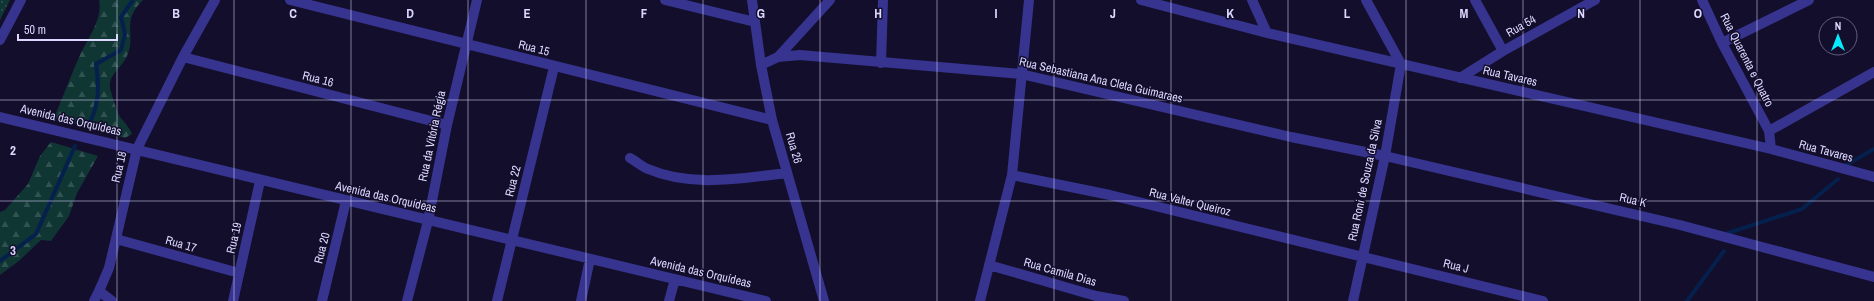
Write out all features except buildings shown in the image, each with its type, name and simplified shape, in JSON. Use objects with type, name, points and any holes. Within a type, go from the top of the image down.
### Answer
[{"type":"street","points":[[0,40],[21,0]]},
{"type":"street","name":"Rua 18","points":[[94,301],[109,268],[136,149],[182,57],[215,0]]},
{"type":"street","name":"Rua 15","points":[[290,0],[554,67],[772,120]]},
{"type":"street","name":"Rua da Vitória Régia","points":[[407,301],[428,221],[446,125],[477,0]]},
{"type":"street","points":[[665,0],[755,22]]},
{"type":"street","name":"Rua 26","points":[[752,0],[761,65],[772,120],[824,301]]},
{"type":"street","points":[[778,57],[830,0]]},
{"type":"street","points":[[880,63],[883,0]]},
{"type":"street","points":[[980,301],[1012,175],[1029,0]]},
{"type":"street","name":"Rua Tavares","points":[[1141,0],[1267,34],[1771,149],[1874,177]]},
{"type":"street","points":[[1252,0],[1267,34]]},
{"type":"street","points":[[1366,0],[1401,64]]},
{"type":"street","points":[[1475,0],[1503,51]]},
{"type":"street","name":"Rua Quarenta e Quatro","points":[[1702,0],[1722,43],[1769,131]]},
{"type":"street","points":[[1722,43],[1809,0]]},
{"type":"street","name":"Rua 54","points":[[1460,78],[1503,51],[1592,1]]},
{"type":"street","name":"Rua Sebastiana Ana Cleta Guimaraes","points":[[761,65],[778,57],[800,55],[1021,74],[1291,137],[1386,156]]},
{"type":"street","name":"Rua 16","points":[[182,57],[446,125]]},
{"type":"street","name":"Rua Roni de Souza da Silva","points":[[1353,301],[1386,156],[1401,64]]},
{"type":"street","name":"Rua 22","points":[[497,301],[554,67]]},
{"type":"street","points":[[1771,149],[1769,131],[1874,72]]},
{"type":"street","name":"Avenida das Orquídeas","points":[[0,117],[754,300],[766,301]]},
{"type":"street","name":"Rua K","points":[[1386,156],[1680,224],[1874,277]]},
{"type":"street","points":[[630,158],[648,169],[693,181],[750,178],[787,173]]},
{"type":"street","name":"Rua Valter Queiroz","points":[[1012,175],[1110,196],[1362,257]]},
{"type":"street","name":"Rua 19","points":[[233,301],[260,181]]},
{"type":"street","name":"Rua 20","points":[[322,301],[346,201]]},
{"type":"street","name":"Rua 17","points":[[116,239],[239,273]]},
{"type":"street","name":"Rua J","points":[[1362,257],[1544,301]]},
{"type":"street","points":[[581,301],[590,259]]},
{"type":"street","name":"Rua Camila Dias","points":[[989,265],[1096,296],[1124,301]]},
{"type":"street","points":[[670,301],[675,280]]},
{"type":"street","points":[[99,291],[112,301]]},
{"type":"green space","points":[[0,0],[10,0],[0,20]]},
{"type":"green space","points":[[99,0],[143,0],[136,8],[130,22],[130,48],[127,56],[113,75],[110,83],[114,102],[120,117],[132,134],[125,138],[54,118],[80,55],[97,21],[100,7]]},
{"type":"green space","points":[[51,142],[98,156],[77,193],[69,216],[51,241],[41,240],[20,260],[0,275],[0,212],[5,210],[28,184],[40,156]]},
{"type":"waterway","points":[[87,127],[94,112],[98,96],[96,64],[121,50],[125,34],[121,17],[133,0]]},
{"type":"waterway","points":[[0,261],[36,234],[75,146]]},
{"type":"waterway","points":[[1843,167],[1874,149]]},
{"type":"waterway","points":[[1725,234],[1802,209],[1838,179]]},
{"type":"waterway","points":[[1687,301],[1724,251]]}]
